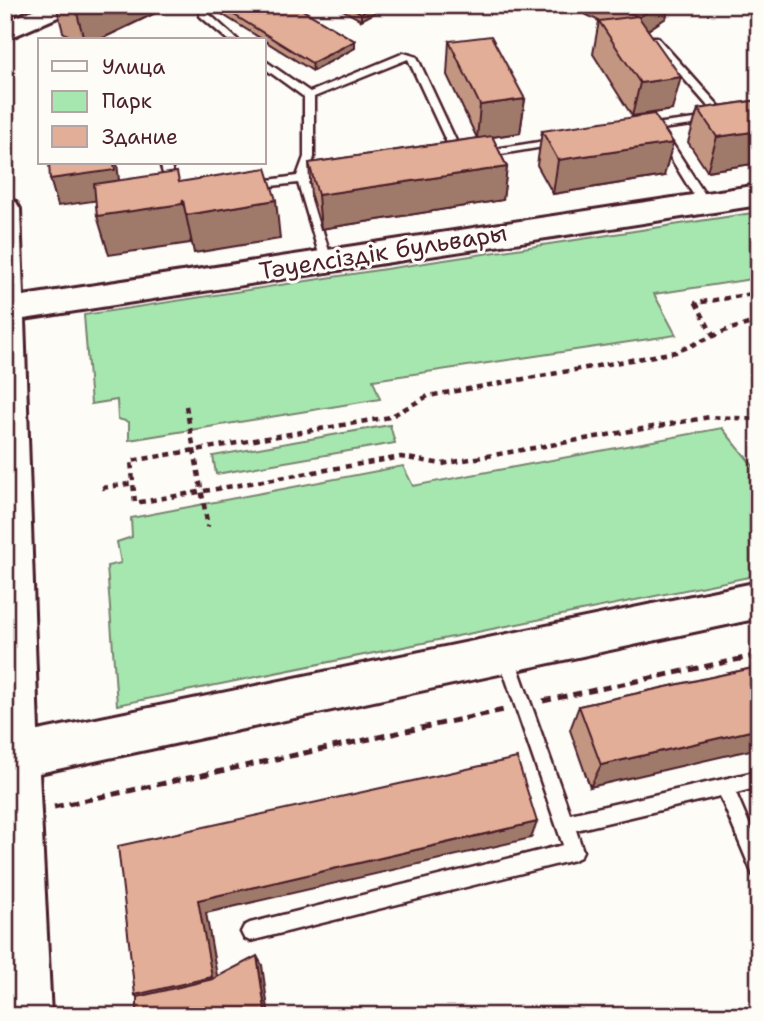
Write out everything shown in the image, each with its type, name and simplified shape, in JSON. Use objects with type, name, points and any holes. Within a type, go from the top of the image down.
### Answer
[{"type":"street","points":[[5,32],[65,5]]},
{"type":"street","name":"Тәуелсіздік бульвары","points":[[6,310],[759,195]]},
{"type":"street","points":[[5,209],[11,758],[17,815],[25,1016]]},
{"type":"street","points":[[11,758],[759,600]]},
{"type":"lane","points":[[205,5],[203,13],[231,38]]},
{"type":"lane","points":[[631,131],[730,117],[654,39]]},
{"type":"lane","points":[[309,96],[404,56],[412,57],[459,158]]},
{"type":"lane","points":[[266,64],[309,96]]},
{"type":"lane","points":[[309,96],[309,157],[302,179],[326,261]]},
{"type":"lane","points":[[657,127],[705,204]]},
{"type":"lane","points":[[446,159],[565,141]]},
{"type":"lane","points":[[165,164],[171,185],[183,189]]},
{"type":"lane","points":[[248,186],[341,174]]},
{"type":"lane","points":[[250,932],[574,851],[504,652]]},
{"type":"lane","points":[[565,824],[759,779]]},
{"type":"lane","points":[[725,787],[759,869]]},
{"type":"path","points":[[714,337],[696,303],[759,293]]},
{"type":"path","points":[[759,321],[736,325],[676,352],[428,396],[390,418],[131,461],[135,503],[401,457],[442,464],[710,417],[757,419],[759,425]]},
{"type":"path","points":[[186,406],[208,527]]},
{"type":"path","points":[[102,488],[134,483]]},
{"type":"path","points":[[17,815],[759,655]]},
{"type":"green space","points":[[759,212],[759,278],[654,294],[676,335],[373,380],[380,399],[129,440],[129,422],[118,419],[117,400],[91,404],[84,315]]},
{"type":"green space","points":[[390,425],[395,443],[216,474],[213,456]]},
{"type":"green space","points":[[722,428],[759,473],[759,575],[117,705],[107,566],[121,563],[117,542],[132,537],[131,518],[403,466],[413,486]]},
{"type":"building","points":[[65,5],[95,5],[77,13]]},
{"type":"building","points":[[218,5],[294,5],[355,41],[312,63]]},
{"type":"building","points":[[347,5],[375,5],[361,13]]},
{"type":"building","points":[[614,5],[659,5],[639,17]]},
{"type":"building","points":[[638,16],[681,77],[640,83],[599,21]]},
{"type":"building","points":[[491,36],[525,99],[480,105],[449,41]]},
{"type":"building","points":[[759,100],[759,131],[717,137],[698,109]]},
{"type":"building","points":[[654,114],[673,143],[558,160],[542,131]]},
{"type":"building","points":[[492,136],[507,167],[318,195],[309,163]]},
{"type":"building","points":[[49,164],[114,164],[115,170],[50,179]]},
{"type":"building","points":[[266,168],[276,200],[186,215],[183,200],[182,204],[97,216],[94,184],[177,172],[179,182]]},
{"type":"building","points":[[753,668],[759,680],[759,729],[601,765],[579,706]]},
{"type":"building","points":[[517,758],[537,822],[198,900],[212,977],[135,995],[118,846]]},
{"type":"building","points":[[257,956],[266,1016],[137,1016],[137,997],[213,979]]}]
